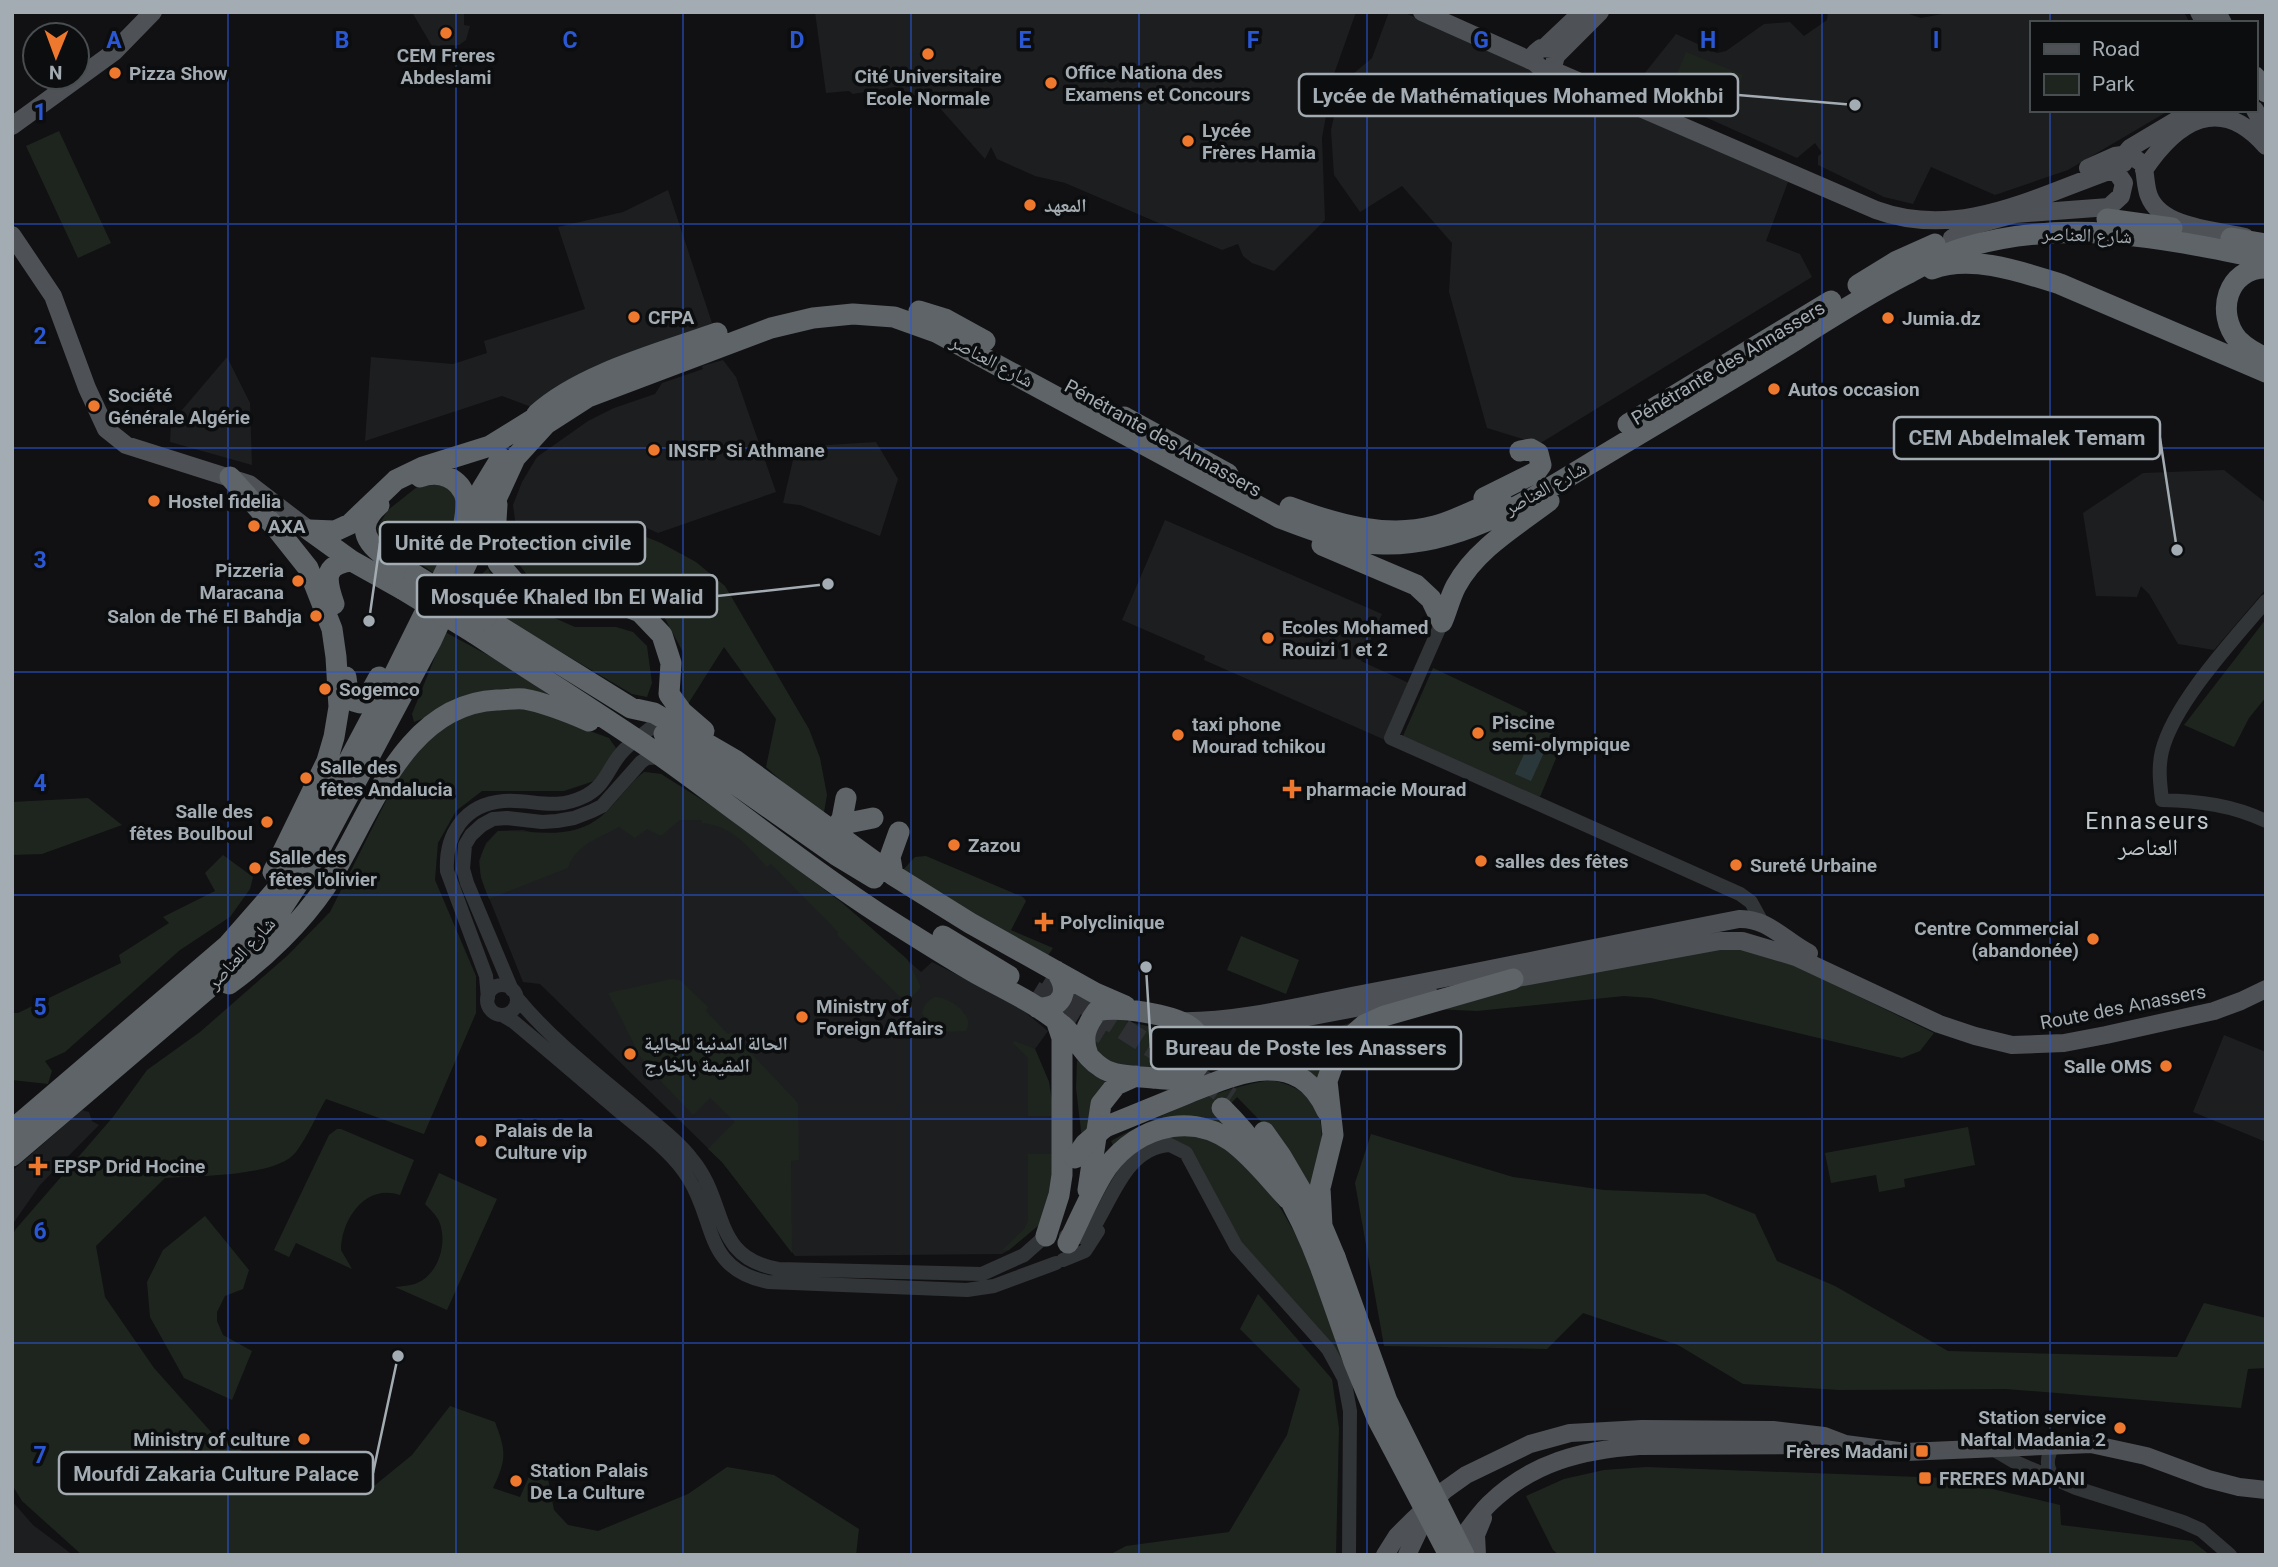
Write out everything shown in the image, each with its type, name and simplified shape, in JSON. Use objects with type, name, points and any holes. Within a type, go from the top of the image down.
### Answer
[{"type":"highway","name":"Pénétrante des Annassers","points":[[12,1130],[203,968],[247,925],[276,890],[305,843],[391,681],[482,489],[502,457],[539,412],[564,395],[610,372],[780,311],[865,301],[915,309],[945,319],[1287,506],[1330,522],[1375,530],[1437,526],[1527,488],[1692,383],[1897,261],[1952,238],[2001,224],[2101,218],[2137,221],[2266,243]]},
{"type":"highway","name":"شارع العناصر","points":[[12,1156],[218,980],[276,917],[316,856],[431,641],[515,458],[546,424],[588,397],[771,328],[813,318],[853,314],[894,317],[936,332],[1280,518],[1314,532],[1345,540],[1384,545],[1429,541],[1472,528],[1528,500],[1730,381],[1873,291],[1941,255],[1961,248],[2006,237],[2060,231],[2123,234],[2266,259]]},
{"type":"highway","points":[[1887,284],[1952,264],[1985,266],[2034,276],[2060,284],[2266,372]]},
{"type":"highway","points":[[2266,268],[2247,271],[2226,295],[2225,304],[2228,323],[2239,340],[2266,358]]},
{"type":"highway","points":[[309,530],[335,531],[351,524],[396,480],[423,467],[490,446],[532,420]]},
{"type":"highway","points":[[1442,622],[1456,587],[1479,556],[1499,538],[1659,422]]},
{"type":"highway","points":[[1437,526],[1449,515],[1536,472],[1541,465],[1538,453],[1531,449],[1520,451]]},
{"type":"highway","points":[[1162,455],[1299,537],[1416,585],[1431,598],[1442,622]]},
{"type":"highway","points":[[409,582],[367,541],[365,527],[375,507],[412,480],[430,473],[448,475],[459,485],[466,500],[463,532]]},
{"type":"highway","points":[[223,475],[277,529],[312,576],[332,629],[339,707],[327,761],[247,925]]},
{"type":"highway","points":[[497,494],[495,537],[498,562],[518,586],[547,600],[615,602],[640,612],[662,635],[671,663],[669,694],[682,712],[735,760],[834,834],[970,923],[1043,987],[1062,1038],[1062,1175],[1057,1242]]},
{"type":"highway","points":[[309,530],[352,561],[409,582]]},
{"type":"highway","points":[[309,530],[409,582],[480,625],[631,708],[836,855],[1043,987]]},
{"type":"highway","points":[[352,561],[339,562],[331,567],[328,582],[343,639],[348,693],[353,702],[360,703],[368,697],[422,615]]},
{"type":"highway","points":[[480,625],[879,914],[973,972],[1043,987],[1095,993],[1136,1011]]},
{"type":"highway","points":[[174,1019],[237,978],[269,950],[300,917],[334,872],[387,778],[416,737],[444,714],[477,701],[522,699],[562,709],[636,740]]},
{"type":"highway","points":[[631,708],[654,713],[735,760],[769,807]]},
{"type":"highway","points":[[834,834],[842,819],[846,798]]},
{"type":"highway","points":[[834,834],[848,823],[873,818]]},
{"type":"highway","points":[[893,875],[890,857],[899,832]]},
{"type":"highway","points":[[1450,1555],[1419,1502],[1377,1418],[1354,1362],[1322,1226],[1320,1188],[1331,1147],[1327,1082],[1333,1064],[1347,1040],[1364,1025],[1384,1016],[1513,979]]},
{"type":"highway","points":[[1056,1020],[1083,1042],[1104,1070],[1136,1076],[1180,1079],[1196,1070],[1202,1060],[1203,1044],[1191,1027],[1136,1011],[1119,1009],[1097,1012],[1083,1042],[1064,1054],[1062,1062]]},
{"type":"highway","points":[[1057,1242],[1075,1158],[1085,1144],[1105,1127],[1234,1074],[1268,1069],[1297,1076],[1312,1086],[1323,1100],[1331,1119]]},
{"type":"highway","points":[[1083,1212],[1101,1104],[1116,1085],[1136,1076]]},
{"type":"highway","points":[[1322,1226],[1274,1146],[1227,1103],[1240,1126],[1262,1154],[1307,1232],[1329,1264],[1387,1401],[1464,1555]]},
{"type":"highway","points":[[1057,1242],[1083,1212],[1101,1176],[1124,1150],[1150,1131],[1185,1125],[1216,1133],[1231,1141],[1288,1199]]},
{"type":"main road","points":[[12,126],[114,52],[153,12]]},
{"type":"main road","points":[[1422,12],[1546,58]]},
{"type":"main road","points":[[1442,12],[1876,210],[1914,220],[1942,222],[1971,218],[2026,203],[2109,171],[2117,173],[2124,183]]},
{"type":"main road","points":[[1546,58],[1582,12]]},
{"type":"main road","points":[[1546,58],[1600,12]]},
{"type":"main road","points":[[2257,82],[2266,98]]},
{"type":"main road","points":[[1622,94],[1896,209],[1949,214],[2016,198],[2125,153],[2135,144],[2190,112]]},
{"type":"main road","points":[[2256,112],[2266,130]]},
{"type":"main road","points":[[2144,170],[2157,151],[2171,138],[2194,123],[2206,119],[2223,118],[2243,124],[2266,146]]},
{"type":"main road","points":[[2125,153],[2139,160],[2144,170],[2149,197],[2162,214],[2181,223],[2266,243]]},
{"type":"main road","points":[[1952,238],[1975,225],[2015,214],[2037,210],[2109,207],[2121,196],[2125,153]]},
{"type":"main road","points":[[12,235],[53,296],[87,388],[106,429],[126,445],[249,484],[309,530]]},
{"type":"main road","points":[[1175,1021],[1262,1012],[1483,972],[1740,919],[1763,923],[1804,951],[1945,1024]]},
{"type":"main road","points":[[1756,944],[1770,937],[1763,923]]},
{"type":"main road","points":[[1196,1070],[1220,1042],[1255,1027],[1720,941],[1756,944],[1800,958],[1939,1024],[1945,1024]]},
{"type":"main road","name":"Route des Anassers","points":[[1945,1024],[1975,1037],[2012,1045],[2064,1043],[2214,1011],[2266,989]]},
{"type":"main road","points":[[1642,1429],[1761,1445]]},
{"type":"main road","points":[[1385,1555],[1404,1529],[1466,1475],[1530,1444],[1570,1433],[1642,1429],[1773,1430],[1824,1436],[1844,1444],[1906,1452],[2091,1444],[2146,1455],[2208,1479],[2266,1490]]},
{"type":"main road","points":[[1450,1555],[1488,1505],[1530,1474],[1558,1460],[1583,1452],[1639,1446],[1822,1447],[1844,1444]]},
{"type":"main road","points":[[1407,1555],[1433,1502]]},
{"type":"main road","points":[[1477,1555],[1476,1535],[1488,1505]]},
{"type":"street","points":[[2266,601],[2217,659],[2170,726],[2161,753],[2159,778],[2162,800],[2217,804],[2266,821]]},
{"type":"street","points":[[1442,622],[1391,738],[1740,894],[1751,902],[1763,923]]},
{"type":"street","points":[[653,726],[622,751],[608,777],[595,791],[580,799],[555,805],[505,801],[474,811],[459,823],[450,839],[446,855],[447,871],[483,967],[492,1011],[514,1022],[659,1145],[688,1177],[720,1254],[730,1266],[756,1280],[967,1290],[994,1286],[1057,1242]]},
{"type":"street","points":[[502,1015],[514,1010],[514,994],[467,883],[463,857],[465,845],[471,835],[494,819],[542,822],[574,818],[602,806],[641,761],[662,757]]},
{"type":"street","points":[[488,998],[495,988],[504,986],[545,1028],[671,1137],[692,1158],[710,1186],[737,1252],[762,1266],[791,1270],[982,1274],[1057,1242],[1084,1237],[1092,1232],[1124,1172],[1150,1150],[1162,1146],[1177,1146],[1186,1153],[1236,1246],[1328,1349],[1337,1363],[1349,1394],[1349,1555]]},
{"type":"street","points":[[1057,1242],[1080,1254],[1088,1247],[1140,1157]]},
{"type":"street","points":[[2053,1446],[2047,1465],[2054,1478]]},
{"type":"street","points":[[1991,1448],[2013,1461],[2076,1488],[2201,1530],[2230,1555]]},
{"type":"street","points":[[1347,1529],[1357,1555]]},
{"type":"shaded area","name":"CEM Freres Abdeslami","points":[[412,12],[464,12],[464,25],[470,26],[466,40],[459,45],[432,46]]},
{"type":"shaded area","name":"Lycée Frères Hamia","points":[[815,12],[1356,12],[1333,77],[1322,138],[1325,220],[1274,271],[1252,263],[1243,256],[1238,244],[1222,250],[1065,183],[1035,176],[997,159],[991,147],[985,159],[939,107],[895,87],[853,94],[849,91],[826,93]]},
{"type":"shaded area","points":[[1389,12],[1403,12],[1714,145],[1788,182],[1766,241],[1800,254],[1812,277],[1539,444],[1487,428],[1449,292],[1452,243],[1402,186],[1360,212],[1334,175],[1331,130],[1341,84],[1372,58]]},
{"type":"shaded area","points":[[1828,12],[1903,12],[1921,18],[1953,12],[2184,12],[2189,21],[2030,21],[2030,112],[2167,112],[2068,170],[1995,195],[1931,167],[1913,204],[1884,197],[1818,165],[1818,156],[1822,153],[1815,143],[1797,158],[1667,100],[1640,79],[1676,34],[1717,53],[1726,51],[1764,24],[1790,22],[1804,36],[1827,20]]},
{"type":"shaded area","name":"CFPA","points":[[668,190],[712,323],[534,408],[502,396],[365,441],[371,357],[453,364],[487,353],[484,341],[585,309],[558,227],[623,212]]},
{"type":"shaded area","points":[[227,357],[250,403],[252,465],[170,442],[171,423]]},
{"type":"shaded area","name":"INSFP Si Athmane","points":[[723,360],[736,377],[776,492],[658,533],[638,524],[619,522],[570,522],[516,527],[513,505],[522,482],[537,457],[588,421],[614,408],[655,394],[662,383]]},
{"type":"shaded area","points":[[876,442],[898,479],[880,536],[800,505],[783,503],[796,447]]},
{"type":"shaded area","points":[[2224,470],[2266,503],[2266,589],[2214,650],[2178,644],[2149,594],[2141,586],[2137,597],[2096,596],[2083,513],[2143,473]]},
{"type":"shaded area","name":"Ecoles Mohamed Rouizi 1 et 2","points":[[1165,520],[1382,614],[1361,661],[1411,684],[1385,740],[1204,660],[1205,656],[1122,620]]},
{"type":"shaded area","points":[[1530,741],[1546,748],[1531,781],[1515,774]]},
{"type":"shaded area","name":"Ministry of Foreign Affairs","points":[[644,772],[661,774],[841,902],[921,972],[932,962],[1015,1004],[1048,1031],[1035,1049],[1049,1082],[1054,1113],[1053,1192],[1040,1224],[1009,1250],[1002,1254],[795,1256],[722,1162],[540,984],[523,982],[481,878],[479,861],[486,843],[498,831],[523,830],[543,835],[565,833],[587,826],[602,816]]},
{"type":"shaded area","points":[[2224,1035],[2266,1052],[2266,1142],[2193,1112]]},
{"type":"shaded area","name":"EPSP Drid Hocine","points":[[82,1110],[89,1112],[92,1121],[99,1125],[40,1185],[12,1225],[12,1171]]},
{"type":"shaded area","points":[[12,1501],[33,1525],[73,1555],[12,1555]]},
{"type":"green space","points":[[1686,52],[1743,75],[1730,106],[1673,83]]},
{"type":"green space","points":[[59,131],[111,243],[78,258],[26,146]]},
{"type":"green space","points":[[441,484],[452,492],[458,514],[452,538],[435,574],[379,535],[377,528],[388,510],[417,487]]},
{"type":"green space","points":[[629,530],[696,562],[725,586],[809,729],[820,758],[827,795],[823,818],[766,767],[776,719],[724,647],[688,704],[684,697],[682,679],[683,652],[662,613],[634,594],[530,579],[507,548],[517,537],[540,533]]},
{"type":"green space","points":[[488,568],[497,588],[520,603],[575,627],[616,627],[633,632],[647,646],[652,683],[647,697],[632,694],[468,597],[468,588]]},
{"type":"green space","points":[[2266,619],[2266,697],[2249,718],[2234,747],[2184,725]]},
{"type":"green space","points":[[445,632],[569,699],[435,714],[414,722],[412,714]]},
{"type":"green space","name":"Piscine semi-olympique","points":[[1433,668],[1537,717],[1544,730],[1564,739],[1540,797],[1403,736]]},
{"type":"green space","points":[[522,706],[609,738],[616,748],[597,780],[564,791],[482,791],[456,811],[438,843],[435,880],[476,976],[476,1013],[424,1134],[326,1099],[300,1146],[286,1160],[254,1171],[235,1174],[165,1178],[96,1246],[105,1297],[154,1368],[212,1433],[309,1491],[363,1495],[412,1455],[450,1406],[495,1422],[501,1440],[503,1462],[493,1488],[520,1497],[531,1472],[547,1474],[554,1510],[568,1525],[598,1531],[688,1494],[727,1467],[774,1475],[859,1529],[856,1555],[82,1555],[22,1501],[12,1485],[12,1237],[15,1230],[113,1117],[147,1070],[200,1032],[287,956],[330,912],[403,767],[437,731],[480,707]]},
{"type":"green space","points":[[644,772],[661,774],[712,806],[841,902],[907,959],[921,987],[912,996],[899,996],[771,864],[767,867],[746,844],[731,833],[723,828],[702,823],[702,820],[680,820],[661,836],[647,829],[635,838],[619,827],[582,848],[568,868],[489,899],[480,871],[481,855],[498,831],[553,833],[579,829],[603,815]]},
{"type":"green space","points":[[88,798],[122,825],[42,854],[12,855],[12,802]]},
{"type":"green space","points":[[223,855],[253,877],[250,889],[230,917],[180,950],[65,1052],[45,1061],[52,1071],[48,1084],[12,1080],[12,1013],[18,1013],[121,963],[119,955],[169,923],[163,917],[215,891],[205,873]]},
{"type":"green space","points":[[926,856],[1023,897],[1026,901],[1011,930],[1053,948],[1047,957],[902,871],[915,857]]},
{"type":"green space","points":[[1241,936],[1299,960],[1286,994],[1227,970]]},
{"type":"green space","points":[[1735,942],[1798,961],[1835,985],[1934,1033],[1920,1051],[1902,1058],[1651,998],[1624,996],[1477,1011],[1434,1009],[1423,999]]},
{"type":"green space","points":[[671,979],[680,980],[708,1007],[706,1011],[728,1034],[731,1032],[798,1103],[799,1160],[791,1161],[792,1253],[722,1162],[708,1149],[735,1122],[710,1098],[693,1115],[640,1056],[608,993]]},
{"type":"green space","points":[[1067,983],[1096,999],[1084,1008],[1072,1026],[1055,1008]]},
{"type":"green space","points":[[935,997],[948,1000],[960,1008],[967,1019],[966,1031],[941,1031],[928,1021],[922,1014],[926,1003]]},
{"type":"green space","points":[[1365,1018],[1319,1080],[1298,1068],[1216,1076],[1220,1068],[1242,1048],[1268,1039],[1341,1026]]},
{"type":"green space","points":[[1117,1019],[1182,1034],[1193,1050],[1193,1058],[1180,1073],[1101,1063],[1093,1037],[1102,1024]]},
{"type":"green space","points":[[1015,1041],[1035,1049],[1049,1082],[1054,1116],[1028,1116],[1028,1058],[1013,1043]]},
{"type":"green space","points":[[1077,1060],[1106,1082],[1090,1130],[1082,1139],[1076,1088]]},
{"type":"green space","points":[[1271,1080],[1292,1087],[1307,1097],[1316,1109],[1322,1140],[1313,1196],[1275,1136],[1237,1097],[1220,1115],[1249,1148],[1201,1117],[1172,1120],[1115,1149],[1111,1141],[1189,1104],[1252,1083]]},
{"type":"green space","points":[[1968,1127],[1975,1165],[1904,1179],[1905,1187],[1879,1192],[1876,1175],[1831,1183],[1825,1153]]},
{"type":"green space","points":[[337,1129],[414,1160],[400,1195],[376,1194],[366,1199],[350,1216],[341,1250],[352,1269],[296,1243],[289,1257],[274,1250],[329,1135]]},
{"type":"green space","points":[[1181,1133],[1214,1142],[1242,1161],[1267,1189],[1289,1223],[1307,1260],[1343,1364],[1249,1257],[1199,1163],[1183,1144],[1160,1141],[1139,1151],[1125,1167],[1094,1226],[1087,1233],[1081,1232],[1110,1172],[1143,1144]]},
{"type":"green space","points":[[1371,1134],[1513,1177],[1604,1190],[1705,1194],[1755,1214],[1777,1261],[1835,1286],[1948,1351],[2177,1357],[2204,1303],[2266,1318],[2266,1368],[2248,1369],[2241,1408],[2006,1389],[1839,1390],[1743,1384],[1678,1345],[1583,1313],[1547,1349],[1384,1346],[1355,1183]]},
{"type":"green space","points":[[1028,1154],[1053,1154],[1053,1192],[1040,1224],[1009,1250],[1002,1250],[1024,1229],[1028,1221]]},
{"type":"green space","points":[[439,1173],[497,1199],[447,1310],[395,1287],[412,1285],[425,1279],[440,1256],[442,1229],[438,1219],[425,1204]]},
{"type":"green space","points":[[205,1216],[249,1270],[243,1289],[225,1296],[217,1312],[217,1321],[223,1335],[252,1351],[232,1400],[184,1378],[150,1317],[147,1282],[163,1250]]},
{"type":"green space","points":[[1258,1294],[1332,1379],[1339,1428],[1336,1555],[1109,1555],[1126,1546],[1229,1532],[1287,1435],[1300,1389],[1240,1329]]},
{"type":"green space","points":[[1646,1467],[1946,1478],[2060,1505],[2061,1525],[2192,1541],[2210,1555],[1559,1555],[1553,1550],[1526,1496],[1564,1479],[1604,1470]]},
{"type":"tunnel","points":[[1045,979],[1231,1098]]},
{"type":"tunnel","points":[[1034,991],[1104,1034]]},
{"type":"place","name":"CEM Freres Abdeslami","points":[[446,33]]},
{"type":"place","name":"Cité Universitaire Ecole Normale","points":[[928,54]]},
{"type":"place","name":"Pizza Show","points":[[115,73]]},
{"type":"place","name":"Office Nationa des Examens et Concours","points":[[1051,83]]},
{"type":"place","name":"Lycée de Mathématiques Mohamed Mokhbi","points":[[1855,105]]},
{"type":"place","name":"Lycée Frères Hamia","points":[[1188,141]]},
{"type":"place","name":"المعهد","points":[[1030,205]]},
{"type":"place","name":"CFPA","points":[[634,317]]},
{"type":"place","name":"Jumia.dz","points":[[1888,318]]},
{"type":"place","name":"Autos occasion","points":[[1774,389]]},
{"type":"place","name":"Société Générale Algérie","points":[[94,406]]},
{"type":"place","name":"INSFP Si Athmane","points":[[654,450]]},
{"type":"place","name":"Hostel fidelia","points":[[154,501]]},
{"type":"place","name":"AXA","points":[[254,526]]},
{"type":"place","name":"CEM Abdelmalek Temam","points":[[2177,550]]},
{"type":"place","name":"Pizzeria Maracana","points":[[298,581]]},
{"type":"place","name":"Mosquée Khaled Ibn El Walid","points":[[828,584]]},
{"type":"place","name":"Salon de Thé El Bahdja","points":[[316,616]]},
{"type":"place","name":"Unité de Protection civile","points":[[369,621]]},
{"type":"place","name":"Ecoles Mohamed Rouizi 1 et 2","points":[[1268,638]]},
{"type":"place","name":"Sogemco","points":[[325,689]]},
{"type":"place","name":"Piscine semi-olympique","points":[[1478,733]]},
{"type":"place","name":"taxi phone Mourad tchikou","points":[[1178,735]]},
{"type":"place","name":"Salle des fêtes Andalucia","points":[[306,778]]},
{"type":"place","name":"pharmacie Mourad","points":[[1292,789]]},
{"type":"place","name":"Salle des fêtes Boulboul","points":[[267,822]]},
{"type":"place","name":"Zazou","points":[[954,845]]},
{"type":"place","name":"salles des fêtes","points":[[1481,861]]},
{"type":"place","name":"Sureté Urbaine","points":[[1736,865]]},
{"type":"place","name":"Salle des fêtes l'olivier","points":[[255,868]]},
{"type":"place","name":"Polyclinique","points":[[1044,922]]},
{"type":"place","name":"Centre Commercial (abandonée)","points":[[2093,939]]},
{"type":"place","name":"Bureau de Poste les Anassers","points":[[1146,967]]},
{"type":"place","name":"Ministry of Foreign Affairs","points":[[802,1017]]},
{"type":"place","name":"الحالة المدنية للجالية المقيمة بالخارج","points":[[630,1054]]},
{"type":"place","name":"Salle OMS","points":[[2166,1066]]},
{"type":"place","name":"Palais de la Culture vip","points":[[481,1141]]},
{"type":"place","name":"EPSP Drid Hocine","points":[[38,1166]]},
{"type":"place","name":"Moufdi Zakaria Culture Palace","points":[[398,1356]]},
{"type":"place","name":"Station service Naftal Madania 2","points":[[2120,1428]]},
{"type":"place","name":"Ministry of culture","points":[[304,1439]]},
{"type":"place","name":"Frères Madani","points":[[1922,1451]]},
{"type":"place","name":"FRERES MADANI","points":[[1925,1478]]},
{"type":"place","name":"Station Palais De La Culture","points":[[516,1481]]},
{"type":"district","name":"Ennaseurs العناصر","points":[[2148,834]]}]
